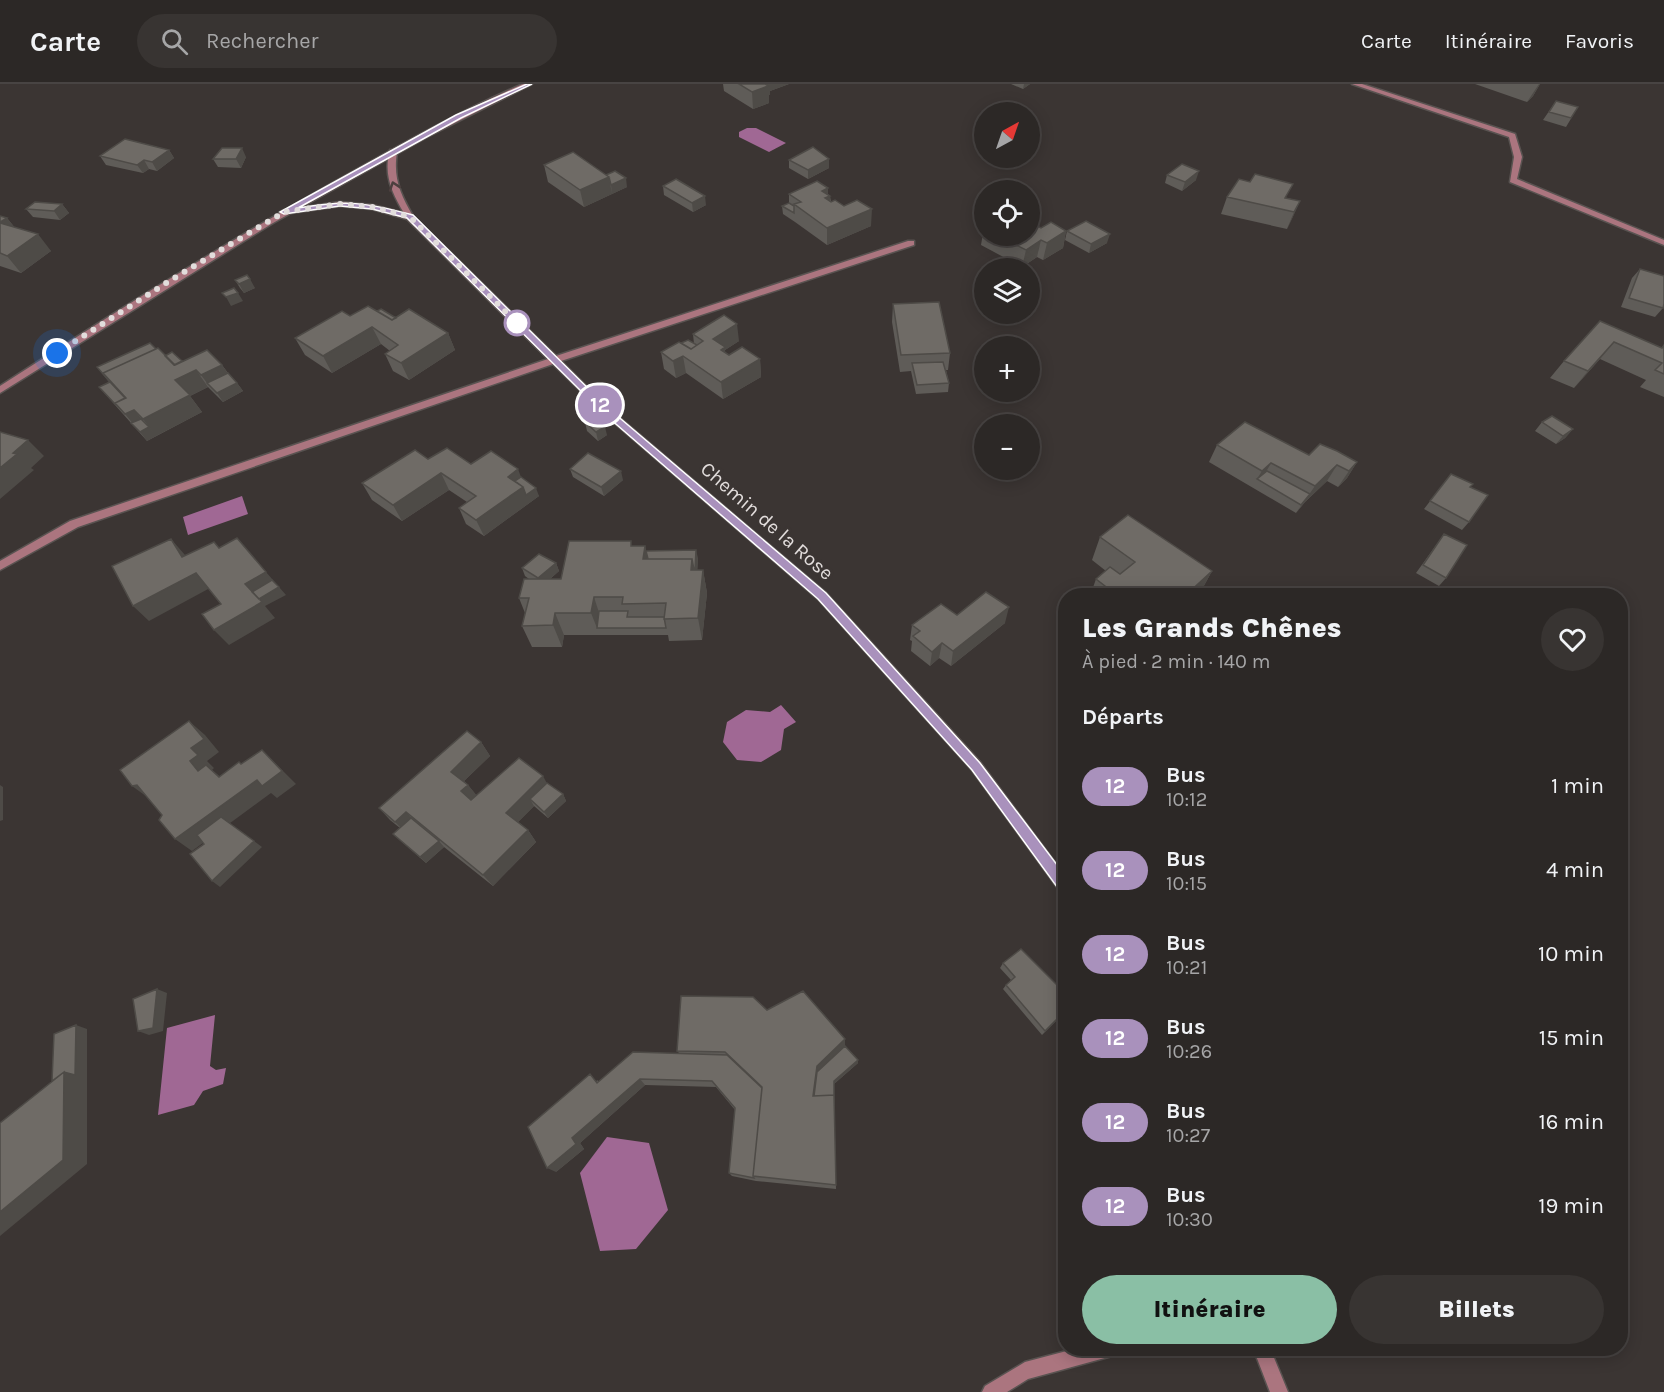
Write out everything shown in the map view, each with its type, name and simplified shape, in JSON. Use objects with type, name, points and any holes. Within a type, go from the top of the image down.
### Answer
[{"type":"street","points":[[0,390],[171,280],[284,212],[459,117],[529,84]]},
{"type":"street","points":[[1355,84],[1512,136],[1518,157],[1513,180],[1664,243]]},
{"type":"street","name":"Chemin de la Rose","points":[[393,153],[389,171],[394,190],[410,217],[605,410],[822,596],[976,766],[1058,877]]},
{"type":"street","points":[[284,212],[340,204],[372,207],[410,217]]},
{"type":"street","points":[[0,566],[74,524],[554,360],[911,243]]},
{"type":"street","points":[[991,1392],[1025,1371],[1082,1356]]},
{"type":"street","points":[[1264,1356],[1279,1392]]},
{"type":"shaded area","points":[[747,128],[756,128],[786,143],[769,152],[739,137],[739,132]]},
{"type":"shaded area","points":[[242,496],[248,514],[188,535],[183,517]]},
{"type":"shaded area","points":[[781,705],[796,722],[784,729],[781,750],[761,762],[737,760],[723,742],[727,722],[746,710],[770,712]]},
{"type":"shaded area","points":[[215,1015],[210,1066],[216,1070],[226,1068],[223,1084],[203,1091],[194,1105],[158,1115],[167,1028]]},
{"type":"shaded area","points":[[607,1137],[649,1143],[668,1210],[636,1249],[600,1251],[580,1173]]},
{"type":"building","points":[[739,84],[765,84],[768,86],[752,92]]},
{"type":"building","points":[[1556,101],[1578,107],[1571,118],[1549,112]]},
{"type":"building","points":[[125,139],[169,150],[152,162],[144,160],[137,165],[100,156]]},
{"type":"building","points":[[813,147],[829,159],[808,170],[789,160]]},
{"type":"building","points":[[222,148],[242,148],[236,159],[213,159]]},
{"type":"building","points":[[573,152],[609,177],[580,190],[544,165]]},
{"type":"building","points":[[1182,164],[1199,171],[1185,182],[1167,175]]},
{"type":"building","points":[[615,171],[626,178],[611,185],[606,175]]},
{"type":"building","points":[[1255,174],[1293,184],[1285,198],[1300,201],[1294,212],[1227,197],[1239,179],[1250,182]]},
{"type":"building","points":[[676,179],[705,196],[692,203],[663,186]]},
{"type":"building","points":[[817,181],[828,188],[822,191],[830,196],[825,198],[831,202],[835,200],[844,206],[857,200],[872,209],[827,228],[794,204],[801,202],[789,194]]},
{"type":"building","points":[[35,202],[62,204],[54,211],[26,209]]},
{"type":"building","points":[[789,203],[794,206],[794,213],[782,206]]},
{"type":"building","points":[[1086,221],[1110,234],[1091,244],[1067,231]]},
{"type":"building","points":[[1051,222],[1066,231],[1047,243],[1041,240],[1040,228]]},
{"type":"building","points":[[0,223],[38,234],[7,256],[0,253]]},
{"type":"building","points":[[1018,246],[1032,246],[1026,250]]},
{"type":"building","points":[[1640,269],[1664,276],[1663,308],[1629,298]]},
{"type":"building","points":[[247,275],[250,279],[239,284],[235,280]]},
{"type":"building","points":[[234,288],[238,293],[226,297],[222,293]]},
{"type":"building","points":[[939,302],[950,353],[901,355],[893,304]]},
{"type":"building","points":[[368,306],[392,320],[409,309],[448,333],[401,363],[385,354],[398,345],[372,327],[323,356],[295,338],[342,311],[350,316]]},
{"type":"building","points":[[381,309],[396,318],[392,320],[377,311]]},
{"type":"building","points":[[724,315],[737,324],[713,339],[725,347],[721,350],[729,355],[742,347],[760,359],[721,382],[683,356],[673,361],[661,352],[679,342],[691,349],[703,341],[693,334]]},
{"type":"building","points":[[1600,321],[1662,348],[1664,345],[1664,374],[1655,370],[1662,363],[1614,342],[1588,371],[1564,361]]},
{"type":"building","points":[[688,340],[697,345],[691,349],[681,343]]},
{"type":"building","points":[[150,343],[156,349],[103,373],[110,382],[97,367]]},
{"type":"building","points":[[158,348],[175,365],[207,350],[222,365],[201,375],[196,370],[175,380],[190,395],[143,419],[134,410],[125,414],[115,403],[126,398],[103,373]]},
{"type":"building","points":[[172,352],[182,361],[174,365],[165,356]]},
{"type":"building","points":[[943,362],[949,383],[917,385],[912,363]]},
{"type":"building","points":[[228,373],[237,383],[217,393],[207,383]]},
{"type":"building","points":[[110,382],[125,398],[115,403],[116,405],[99,387]]},
{"type":"building","points":[[1552,416],[1573,429],[1563,436],[1542,422]]},
{"type":"building","points":[[594,417],[605,427],[596,432],[585,422]]},
{"type":"building","points":[[141,419],[149,427],[140,432],[131,423]]},
{"type":"building","points":[[1245,422],[1309,455],[1320,444],[1357,462],[1349,471],[1337,465],[1315,486],[1271,463],[1262,471],[1217,445]]},
{"type":"building","points":[[0,432],[28,440],[13,453],[17,454],[0,468]]},
{"type":"building","points":[[447,448],[471,464],[491,451],[518,469],[508,477],[523,487],[476,520],[459,508],[476,496],[441,473],[393,505],[362,483],[415,450],[428,459]]},
{"type":"building","points":[[588,453],[621,471],[601,487],[570,469]]},
{"type":"building","points":[[1267,471],[1310,494],[1301,505],[1257,479]]},
{"type":"building","points":[[1451,474],[1473,484],[1470,487],[1488,495],[1469,522],[1430,501]]},
{"type":"building","points":[[521,477],[536,488],[526,495],[523,487],[515,481]]},
{"type":"building","points":[[1128,515],[1212,571],[1194,588],[1108,588],[1096,579],[1110,567],[1120,574],[1135,562],[1100,537]]},
{"type":"building","points":[[1444,534],[1467,545],[1446,578],[1423,565]]},
{"type":"building","points":[[237,538],[266,572],[245,584],[262,602],[214,630],[202,614],[221,604],[196,573],[133,606],[112,566],[171,539],[182,557],[214,542],[219,548]]},
{"type":"building","points":[[569,541],[631,541],[631,546],[645,546],[643,559],[692,559],[691,570],[703,570],[698,618],[664,619],[666,603],[622,604],[623,597],[594,597],[591,613],[555,613],[553,625],[522,626],[529,598],[519,598],[524,579],[561,579]]},
{"type":"building","points":[[696,550],[695,570],[692,559],[648,559],[646,551]]},
{"type":"building","points":[[539,554],[556,563],[538,578],[522,568]]},
{"type":"building","points":[[272,580],[279,587],[259,599],[252,592]]},
{"type":"building","points":[[986,592],[1009,607],[953,651],[942,643],[932,652],[913,636],[920,631],[912,625],[941,604],[957,615]]},
{"type":"building","points":[[599,611],[628,611],[627,617],[664,617],[666,628],[597,628]]},
{"type":"building","points":[[189,721],[204,739],[191,748],[198,755],[190,761],[198,771],[206,765],[219,777],[239,762],[241,764],[262,750],[282,771],[262,786],[257,780],[175,839],[159,820],[162,815],[137,785],[132,786],[120,770]]},
{"type":"building","points":[[467,731],[481,742],[451,772],[468,785],[461,791],[471,800],[519,758],[543,776],[506,813],[528,830],[483,875],[406,812],[395,822],[379,808]]},
{"type":"building","points":[[547,783],[563,794],[544,812],[530,799]]},
{"type":"building","points":[[221,817],[254,841],[212,881],[190,854],[204,844],[197,835]]},
{"type":"building","points":[[411,818],[439,841],[420,857],[393,834]]},
{"type":"building","points":[[1021,949],[1058,986],[1058,1018],[1045,1031],[1006,985],[1015,977],[1003,963]]},
{"type":"building","points":[[157,989],[153,1028],[138,1031],[133,999]]},
{"type":"building","points":[[803,991],[845,1039],[817,1066],[813,1096],[834,1095],[836,1185],[753,1176],[762,1087],[725,1052],[677,1051],[681,996],[753,997],[767,1010]]},
{"type":"building","points":[[76,1025],[75,1075],[64,1072],[52,1081],[54,1034]]},
{"type":"building","points":[[845,1046],[858,1060],[834,1081],[834,1095],[814,1096],[817,1072]]},
{"type":"building","points":[[633,1052],[727,1055],[762,1088],[754,1178],[729,1173],[735,1108],[712,1081],[640,1079],[572,1138],[576,1144],[547,1168],[528,1127],[590,1074],[597,1083]]},
{"type":"building","points":[[64,1072],[63,1160],[0,1212],[0,1123]]},
{"type":"bus line","name":"12","points":[[529,84],[459,117],[284,212],[340,204],[372,207],[410,217],[605,410],[822,596],[976,766],[1058,877]]},
{"type":"route","points":[[57,353],[171,280],[284,212],[340,204],[372,207],[410,217],[522,328],[517,323]]}]
